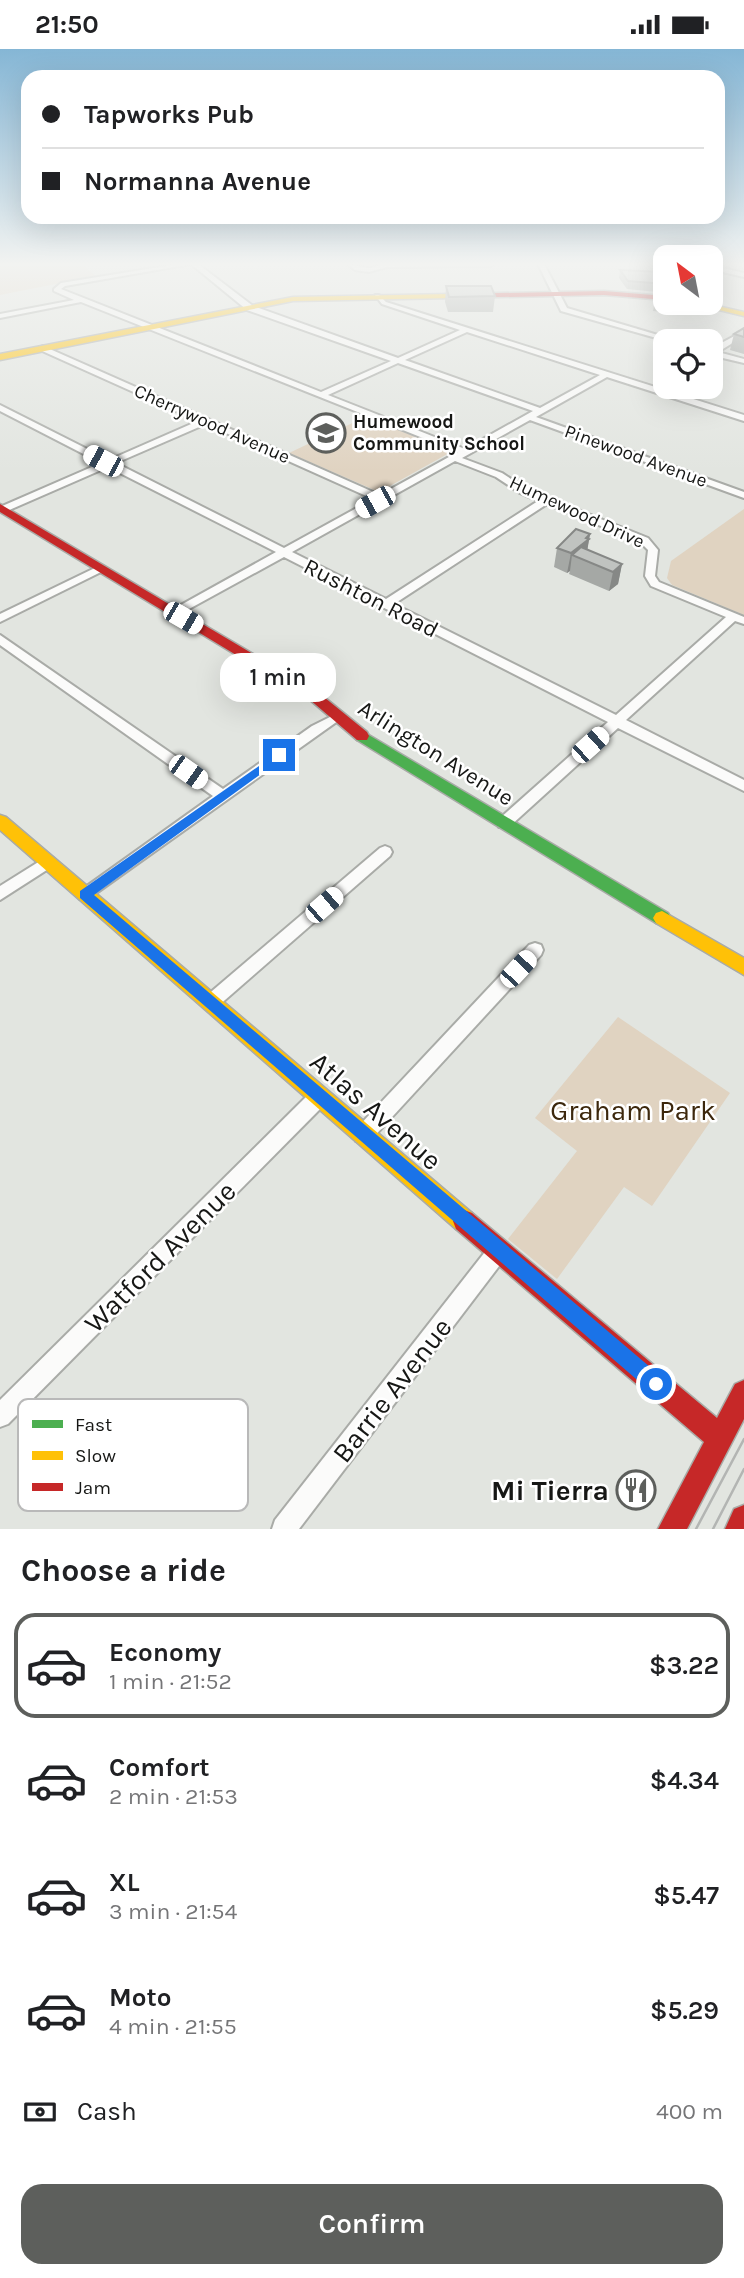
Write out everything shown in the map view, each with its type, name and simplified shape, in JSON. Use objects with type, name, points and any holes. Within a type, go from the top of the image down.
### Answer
[{"type":"street","points":[[0,357],[116,333]]},
{"type":"street","points":[[161,333],[465,452]]},
{"type":"street","name":"Pinewood Avenue","points":[[321,333],[541,411]]},
{"type":"street","points":[[321,395],[461,333]]},
{"type":"street","points":[[477,333],[744,418]]},
{"type":"street","points":[[723,345],[744,333]]},
{"type":"street","name":"Cherrywood Avenue","points":[[43,348],[381,499]]},
{"type":"street","points":[[723,355],[744,361]]},
{"type":"street","points":[[174,613],[607,375]]},
{"type":"street","name":"Rushton Road","points":[[0,408],[744,786]]},
{"type":"street","name":"Pinewood Avenue","points":[[529,418],[744,495]]},
{"type":"street","points":[[2,508],[205,421]]},
{"type":"street","name":"Humewood Drive","points":[[455,458],[499,475],[520,489],[643,540],[653,550],[650,576],[655,584],[738,619]]},
{"type":"street","points":[[386,604],[546,500]]},
{"type":"street","name":"Arlington Avenue","points":[[2,508],[99,569],[314,696],[337,718],[371,743],[744,967]]},
{"type":"street","points":[[0,619],[99,569]]},
{"type":"street","points":[[504,823],[616,722],[738,619]]},
{"type":"street","points":[[0,639],[222,796]]},
{"type":"street","points":[[85,895],[222,796],[337,718]]},
{"type":"street","name":"Atlas Avenue","points":[[0,821],[363,1135],[720,1438]]},
{"type":"street","points":[[211,1002],[385,852]]},
{"type":"street","points":[[0,894],[48,862]]},
{"type":"street","points":[[363,1135],[535,950]]},
{"type":"street","name":"Watford Avenue","points":[[0,1416],[319,1097]]},
{"type":"street","name":"Barrie Avenue","points":[[284,1529],[499,1250]]},
{"type":"street","points":[[672,1529],[744,1393]]},
{"type":"street","points":[[739,1529],[744,1519]]},
{"type":"green space","points":[[365,417],[451,452],[379,492],[289,453]]},
{"type":"green space","points":[[744,509],[744,615],[672,585],[667,578],[671,561]]},
{"type":"green space","name":"Graham Park","points":[[618,1017],[730,1093],[652,1206],[624,1187],[557,1279],[508,1239],[577,1151],[535,1118]]},
{"type":"building","points":[[576,529],[590,534],[586,538],[589,539],[571,553],[557,548]]},
{"type":"building","points":[[581,547],[622,564],[613,572],[572,555]]},
{"type":"tram line","points":[[696,1529],[744,1439]]},
{"type":"tram line","points":[[713,1529],[744,1469]]},
{"type":"traffic: fast","points":[[362,736],[662,918]]},
{"type":"traffic: slow","points":[[0,357],[121,333]]},
{"type":"traffic: slow","points":[[0,821],[464,1221]]},
{"type":"traffic: slow","points":[[662,918],[744,967]]},
{"type":"traffic: jam","points":[[0,507],[314,696],[362,736]]},
{"type":"traffic: jam","points":[[464,1221],[720,1438]]},
{"type":"traffic: jam","points":[[672,1529],[744,1393]]},
{"type":"traffic: jam","points":[[739,1529],[744,1519]]},
{"type":"place","name":"Humewood Community School","points":[[326,433]]},
{"type":"place","name":"Mi Tierra","points":[[636,1490]]},
{"type":"route","points":[[279,755],[85,895],[656,1384]]}]
